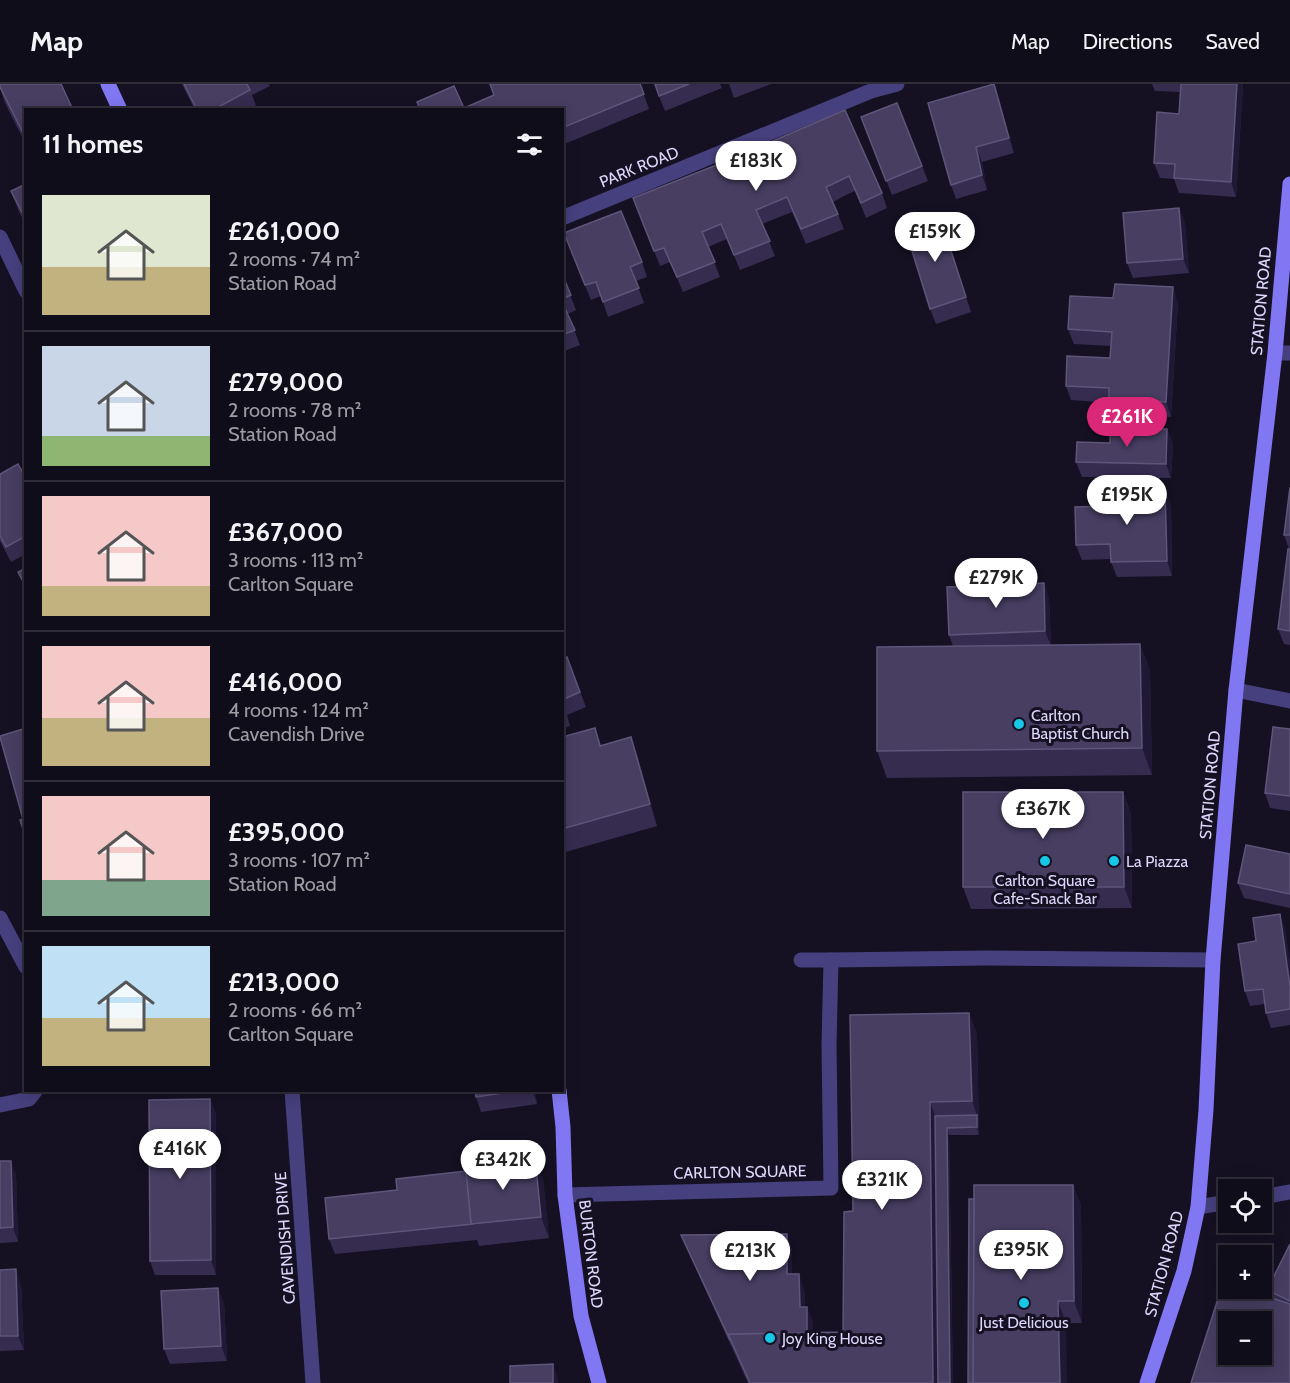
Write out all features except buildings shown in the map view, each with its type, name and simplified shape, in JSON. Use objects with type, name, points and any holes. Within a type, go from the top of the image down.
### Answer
[{"type":"street","points":[[108,84],[119,108]]},
{"type":"street","name":"PARK ROAD","points":[[564,217],[870,88],[897,84]]},
{"type":"street","name":"STATION ROAD","points":[[1147,1383],[1184,1271],[1198,1207],[1206,1110],[1213,960],[1236,690],[1282,353],[1290,184]]},
{"type":"street","points":[[0,237],[24,287]]},
{"type":"street","points":[[1236,690],[1290,702]]},
{"type":"street","points":[[0,918],[24,964]]},
{"type":"street","points":[[801,960],[987,958],[1213,960]]},
{"type":"street","name":"CARLTON SQUARE","points":[[565,1195],[831,1188],[829,1045],[831,960]]},
{"type":"street","points":[[0,1105],[29,1099],[34,1092]]},
{"type":"street","name":"CAVENDISH DRIVE","points":[[292,1092],[313,1383]]},
{"type":"street","name":"BURTON ROAD","points":[[559,1092],[563,1127],[565,1195],[581,1317],[599,1383]]},
{"type":"street","points":[[1272,1195],[1290,1192]]},
{"type":"street","points":[[1198,1207],[1218,1204]]},
{"type":"place","name":"Carlton Baptist Church","points":[[1019,724]]},
{"type":"place","name":"Carlton Square Cafe-Snack Bar","points":[[1045,861]]},
{"type":"place","name":"La Piazza","points":[[1114,861]]},
{"type":"place","name":"Just Delicious","points":[[1024,1303]]},
{"type":"place","name":"Joy King House","points":[[770,1338]]}]
